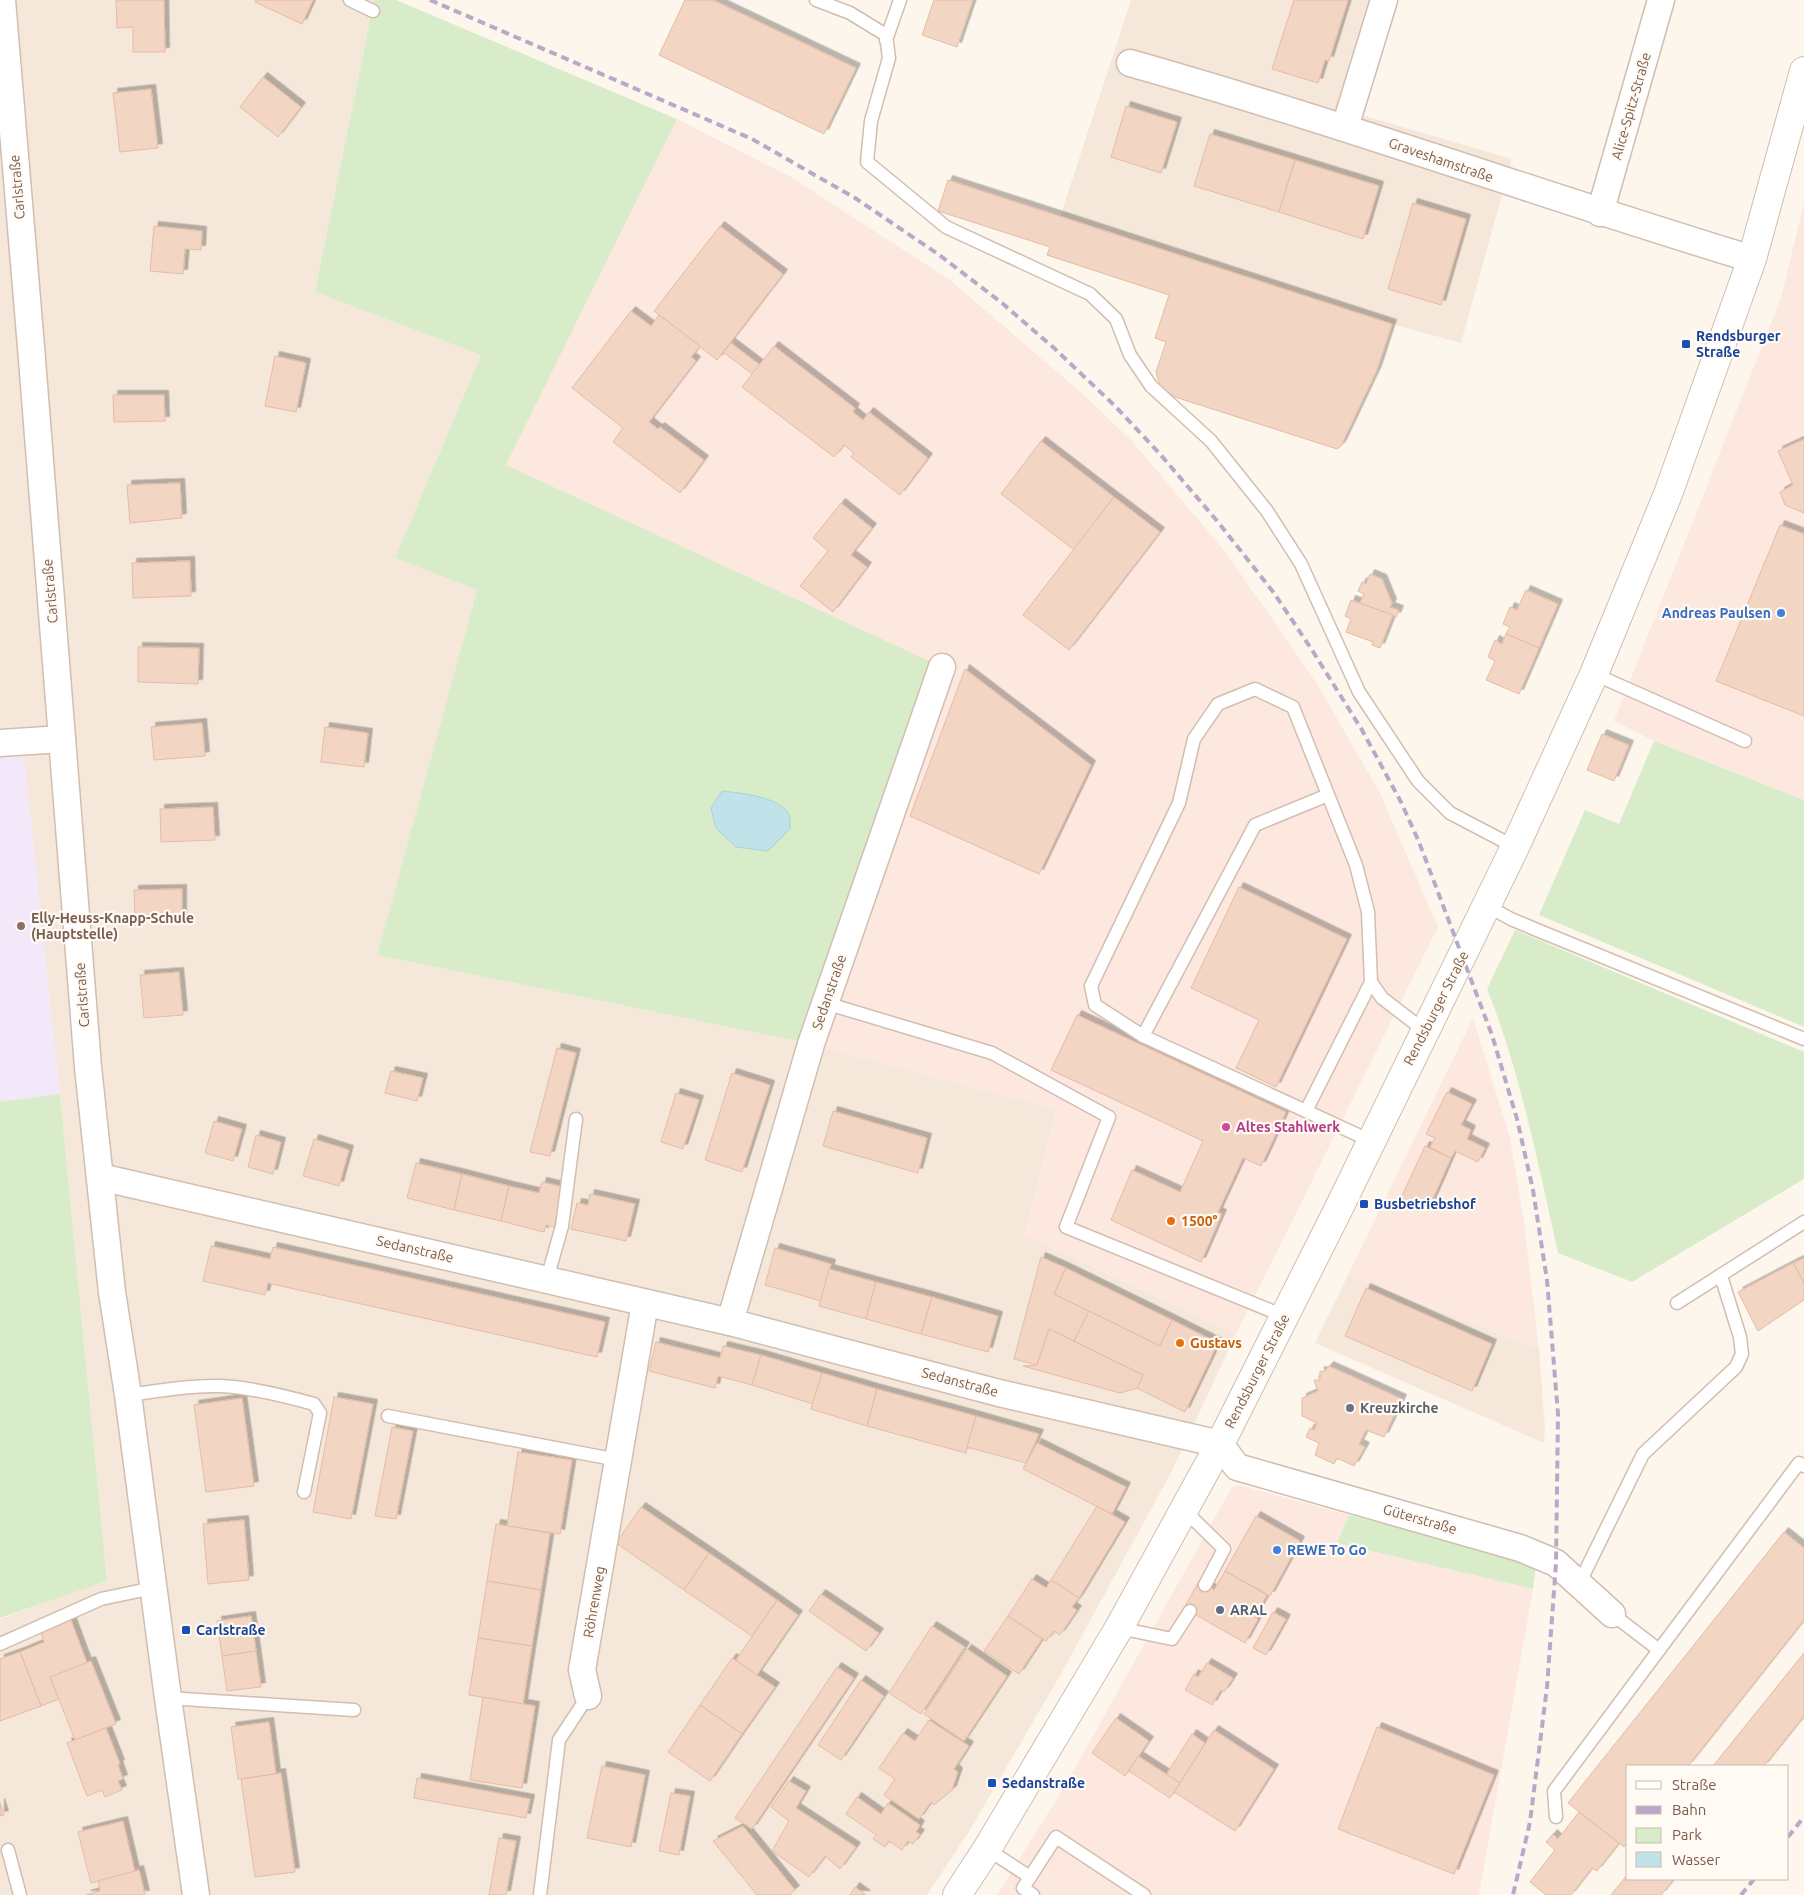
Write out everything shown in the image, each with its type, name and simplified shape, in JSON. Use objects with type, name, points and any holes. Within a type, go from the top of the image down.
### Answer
[{"type":"street","name":"Carlstraße","points":[[2,0],[88,1067],[112,1292],[128,1394],[196,1895]]},
{"type":"street","points":[[1345,127],[1384,0]]},
{"type":"street","name":"Alice-Spitz-Straße","points":[[1600,213],[1662,0]]},
{"type":"street","name":"Graveshamstraße","points":[[1130,63],[1345,127],[1600,213],[1752,260]]},
{"type":"street","name":"Rendsburger Straße","points":[[957,1895],[987,1849],[1119,1628],[1220,1444],[1515,847],[1594,674],[1668,494],[1752,260],[1804,71]]},
{"type":"street","name":"Sedanstraße","points":[[730,1322],[811,1044],[942,667]]},
{"type":"street","points":[[0,743],[62,739]]},
{"type":"street","name":"Sedanstraße","points":[[100,1177],[730,1322],[999,1393],[1220,1444]]},
{"type":"street","name":"Röhrenweg","points":[[588,1696],[582,1670],[644,1303]]},
{"type":"street","name":"Güterstraße","points":[[1220,1444],[1237,1467],[1520,1548],[1556,1563],[1612,1614]]},
{"type":"lane","points":[[350,0],[372,11]]},
{"type":"lane","points":[[816,0],[850,13],[886,35],[889,58],[872,120],[867,162],[946,227],[1090,294],[1116,319],[1130,355],[1151,386],[1211,441],[1267,511],[1301,564],[1360,692],[1418,781],[1450,812],[1515,847]]},
{"type":"lane","points":[[886,40],[900,0]]},
{"type":"lane","points":[[1594,674],[1745,741]]},
{"type":"lane","points":[[1306,1110],[1371,982],[1368,912],[1356,865],[1293,708],[1254,689],[1218,704],[1194,739],[1179,803],[1091,986],[1095,1005],[1144,1036],[1371,1141]]},
{"type":"lane","points":[[1144,1036],[1255,825],[1328,795]]},
{"type":"lane","points":[[1487,906],[1528,927],[1804,1039]]},
{"type":"lane","points":[[1371,982],[1382,998],[1425,1030]]},
{"type":"lane","points":[[825,1003],[992,1053],[1109,1117],[1066,1227],[1284,1316]]},
{"type":"lane","points":[[547,1279],[562,1226],[576,1120]]},
{"type":"lane","points":[[1678,1303],[1804,1222]]},
{"type":"lane","points":[[1579,1584],[1643,1454],[1736,1367],[1742,1354],[1740,1337],[1721,1276]]},
{"type":"lane","points":[[128,1394],[196,1386],[222,1386],[284,1396],[314,1404],[320,1413],[304,1492]]},
{"type":"lane","points":[[388,1416],[618,1460]]},
{"type":"lane","points":[[1556,1817],[1554,1791],[1799,1463],[1804,1466]]},
{"type":"lane","points":[[1184,1510],[1224,1549],[1205,1585]]},
{"type":"lane","points":[[0,1644],[101,1599],[153,1588]]},
{"type":"lane","points":[[1119,1628],[1172,1640],[1190,1611]]},
{"type":"lane","points":[[1612,1614],[1658,1650]]},
{"type":"lane","name":"Röhrenweg","points":[[540,1895],[559,1740],[588,1696]]},
{"type":"lane","points":[[168,1698],[354,1710]]},
{"type":"lane","points":[[1033,1895],[1022,1888],[1056,1837],[1144,1895]]},
{"type":"lane","points":[[987,1849],[1030,1877]]},
{"type":"lane","points":[[8,1850],[20,1895]]},
{"type":"shaded area","points":[[0,0],[374,0],[315,292],[481,355],[395,558],[477,590],[377,955],[811,1044],[1056,1109],[1025,1235],[1236,1334],[1172,1471],[1061,1674],[968,1833],[927,1895],[0,1895],[0,1619],[107,1580],[60,1094],[0,1102]]},
{"type":"shaded area","points":[[1131,0],[1398,0],[1362,115],[1512,159],[1461,343],[1392,324],[1060,217]]},
{"type":"shaded area","points":[[677,119],[791,177],[950,280],[1084,395],[1131,440],[1223,549],[1319,687],[1380,793],[1438,927],[1236,1334],[1025,1235],[1056,1109],[811,1044],[506,465]]},
{"type":"shaded area","points":[[1804,203],[1804,800],[1654,741],[1614,721],[1781,298]]},
{"type":"shaded area","name":"Elly-Heuss-Knapp-Schule (Hauptstelle)","points":[[24,756],[60,1094],[0,1102],[0,757]]},
{"type":"shaded area","points":[[1473,1018],[1510,1138],[1524,1222],[1539,1349],[1348,1275]]},
{"type":"shaded area","points":[[1348,1275],[1539,1349],[1545,1429],[1544,1443],[1315,1343]]},
{"type":"shaded area","points":[[1239,1485],[1349,1515],[1337,1543],[1533,1589],[1479,1895],[997,1895],[1066,1784],[1232,1487]]},
{"type":"green space","points":[[374,0],[396,0],[677,119],[506,465],[942,667],[811,1044],[377,955],[477,590],[395,558],[481,355],[315,292]]},
{"type":"green space","points":[[1654,741],[1804,800],[1804,1027],[1539,915],[1585,810],[1619,824]]},
{"type":"green space","points":[[1515,930],[1804,1052],[1804,1179],[1632,1282],[1558,1253],[1536,1152],[1519,1086],[1510,1053],[1487,989]]},
{"type":"green space","points":[[60,1094],[107,1581],[0,1618],[0,1102]]},
{"type":"green space","points":[[1349,1515],[1516,1557],[1536,1564],[1533,1589],[1337,1543]]},
{"type":"water","points":[[722,791],[760,797],[779,805],[786,810],[790,817],[790,829],[768,851],[736,847],[716,828],[711,808]]},
{"type":"building","points":[[116,0],[164,0],[165,52],[133,52],[133,27],[117,28]]},
{"type":"building","points":[[256,0],[313,0],[302,24],[255,2]]},
{"type":"building","points":[[685,0],[713,0],[856,68],[824,134],[659,55]]},
{"type":"building","points":[[934,0],[973,0],[957,47],[922,35]]},
{"type":"building","points":[[1294,0],[1348,0],[1329,61],[1325,60],[1318,83],[1272,69]]},
{"type":"building","points":[[263,77],[301,107],[278,137],[240,107]]},
{"type":"building","points":[[151,89],[158,148],[120,152],[113,93]]},
{"type":"building","points":[[1126,106],[1177,122],[1161,173],[1111,157]]},
{"type":"building","points":[[1210,134],[1295,160],[1279,212],[1194,186]]},
{"type":"building","points":[[1295,160],[1379,186],[1363,239],[1279,212]]},
{"type":"building","points":[[948,180],[1392,324],[1377,370],[1341,446],[1337,449],[1175,397],[1166,391],[1160,386],[1156,372],[1166,342],[1155,338],[1169,295],[1047,255],[1050,247],[938,211]]},
{"type":"building","points":[[1413,203],[1466,219],[1441,305],[1388,289]]},
{"type":"building","points":[[154,226],[202,231],[201,250],[185,249],[183,274],[150,271]]},
{"type":"building","points":[[720,226],[783,274],[717,360],[654,311]]},
{"type":"building","points":[[631,311],[651,326],[659,315],[700,346],[691,357],[696,361],[649,422],[658,429],[660,427],[704,460],[680,493],[613,442],[623,428],[572,388]]},
{"type":"building","points":[[731,343],[760,365],[752,374],[723,352]]},
{"type":"building","points":[[774,346],[855,408],[853,412],[863,420],[869,412],[928,458],[900,495],[851,457],[854,453],[844,445],[834,457],[742,387]]},
{"type":"building","points":[[275,356],[306,363],[296,412],[265,406]]},
{"type":"building","points":[[113,395],[164,395],[165,421],[114,422]]},
{"type":"building","points":[[1804,439],[1804,513],[1785,505],[1780,492],[1793,485],[1778,451]]},
{"type":"building","points":[[1041,441],[1114,497],[1074,550],[1001,494]]},
{"type":"building","points":[[180,483],[182,518],[130,523],[127,485]]},
{"type":"building","points":[[1114,497],[1160,532],[1069,650],[1023,615]]},
{"type":"building","points":[[841,503],[872,528],[851,555],[867,567],[833,612],[800,586],[828,551],[813,538]]},
{"type":"building","points":[[1780,525],[1804,534],[1804,716],[1716,681]]},
{"type":"building","points":[[190,561],[191,596],[133,598],[132,563]]},
{"type":"building","points":[[1370,574],[1382,579],[1392,603],[1390,607],[1399,610],[1396,617],[1360,603],[1364,594],[1358,591],[1362,582],[1366,584]]},
{"type":"building","points":[[1526,590],[1558,604],[1539,648],[1506,634],[1510,627],[1503,624],[1510,607],[1517,610]]},
{"type":"building","points":[[1351,600],[1393,615],[1380,648],[1372,645],[1373,642],[1346,632],[1351,619],[1345,616]]},
{"type":"building","points":[[1506,634],[1539,648],[1519,694],[1486,680],[1495,661],[1488,657],[1495,640],[1502,644]]},
{"type":"building","points":[[138,647],[199,648],[198,684],[138,682]]},
{"type":"building","points":[[965,669],[1091,765],[1039,874],[910,816]]},
{"type":"building","points":[[202,723],[205,756],[154,760],[151,727]]},
{"type":"building","points":[[325,727],[368,733],[364,767],[321,762]]},
{"type":"building","points":[[1602,734],[1629,745],[1614,781],[1587,770]]},
{"type":"building","points":[[213,807],[215,840],[161,842],[160,809]]},
{"type":"building","points":[[1239,887],[1347,939],[1276,1087],[1236,1068],[1259,1020],[1191,988]]},
{"type":"building","points":[[182,889],[182,919],[135,920],[134,890]]},
{"type":"building","points":[[179,972],[183,1015],[144,1018],[140,975]]},
{"type":"building","name":"Altes Stahlwerk","points":[[1077,1015],[1286,1112],[1261,1166],[1243,1158],[1218,1212],[1222,1214],[1201,1262],[1111,1220],[1132,1170],[1180,1192],[1203,1141],[1051,1070]]},
{"type":"building","points":[[557,1048],[576,1053],[550,1156],[530,1152]]},
{"type":"building","points":[[391,1071],[423,1078],[417,1101],[385,1093]]},
{"type":"building","points":[[732,1073],[770,1085],[742,1172],[705,1160]]},
{"type":"building","points":[[1447,1092],[1472,1104],[1461,1125],[1471,1130],[1467,1139],[1485,1148],[1478,1162],[1455,1151],[1451,1158],[1430,1147],[1435,1138],[1426,1134]]},
{"type":"building","points":[[676,1093],[699,1100],[683,1149],[661,1142]]},
{"type":"building","points":[[833,1111],[927,1138],[918,1173],[823,1146]]},
{"type":"building","points":[[214,1121],[242,1129],[233,1161],[205,1153]]},
{"type":"building","points":[[256,1135],[281,1142],[273,1174],[248,1167]]},
{"type":"building","points":[[314,1139],[349,1150],[339,1186],[303,1176]]},
{"type":"building","points":[[1425,1146],[1451,1158],[1428,1210],[1401,1198]]},
{"type":"building","points":[[416,1163],[462,1174],[454,1210],[407,1198]]},
{"type":"building","points":[[462,1174],[509,1186],[501,1221],[454,1210]]},
{"type":"building","points":[[542,1182],[564,1187],[554,1227],[546,1225],[544,1232],[501,1221],[509,1186],[539,1193]]},
{"type":"building","points":[[590,1194],[635,1204],[626,1241],[571,1229],[577,1203],[588,1205]]},
{"type":"building","points":[[211,1246],[270,1259],[273,1247],[605,1322],[597,1357],[268,1283],[265,1295],[203,1281]]},
{"type":"building","points":[[775,1248],[831,1264],[821,1301],[765,1285]]},
{"type":"building","points":[[1041,1257],[1066,1268],[1054,1294],[1089,1311],[1074,1341],[1049,1329],[1037,1365],[1014,1359]]},
{"type":"building","points":[[1804,1258],[1804,1283],[1793,1263]]},
{"type":"building","points":[[1793,1263],[1804,1283],[1804,1300],[1758,1331],[1738,1292]]},
{"type":"building","points":[[1066,1268],[1172,1320],[1160,1346],[1054,1294]]},
{"type":"building","points":[[829,1269],[876,1282],[866,1319],[819,1306]]},
{"type":"building","points":[[876,1282],[932,1297],[921,1334],[866,1319]]},
{"type":"building","points":[[1366,1288],[1492,1344],[1472,1391],[1345,1336]]},
{"type":"building","points":[[932,1297],[998,1316],[988,1352],[921,1334]]},
{"type":"building","points":[[1089,1311],[1160,1346],[1172,1320],[1218,1343],[1185,1412],[1137,1388],[1143,1375],[1074,1341]]},
{"type":"building","points":[[1049,1329],[1143,1375],[1137,1388],[1120,1393],[1023,1366],[1037,1365]]},
{"type":"building","points":[[656,1342],[720,1358],[723,1346],[761,1355],[752,1385],[718,1376],[715,1388],[649,1371]]},
{"type":"building","points":[[761,1355],[822,1373],[813,1404],[752,1385]]},
{"type":"building","name":"Kreuzkirche","points":[[1329,1366],[1402,1399],[1384,1437],[1366,1430],[1359,1444],[1365,1447],[1354,1466],[1337,1458],[1334,1464],[1315,1455],[1319,1443],[1306,1437],[1310,1428],[1314,1430],[1317,1423],[1302,1416],[1302,1398],[1318,1391],[1314,1380],[1320,1380],[1320,1371],[1324,1372]]},
{"type":"building","points":[[822,1373],[877,1389],[867,1426],[811,1409]]},
{"type":"building","points":[[877,1389],[976,1416],[966,1453],[867,1426]]},
{"type":"building","points":[[334,1397],[373,1404],[351,1519],[313,1512]]},
{"type":"building","points":[[242,1398],[254,1486],[206,1492],[194,1405]]},
{"type":"building","points":[[976,1416],[1039,1434],[1026,1463],[967,1447]]},
{"type":"building","points":[[392,1427],[413,1431],[396,1519],[375,1516]]},
{"type":"building","points":[[1037,1443],[1126,1487],[1112,1514],[1023,1469]]},
{"type":"building","points":[[518,1452],[572,1460],[560,1534],[507,1526]]},
{"type":"building","points":[[1097,1506],[1125,1522],[1079,1598],[1051,1580]]},
{"type":"building","points":[[641,1507],[709,1553],[684,1590],[616,1543]]},
{"type":"building","points":[[1256,1516],[1300,1541],[1270,1596],[1225,1571]]},
{"type":"building","points":[[244,1520],[249,1580],[208,1584],[203,1524]]},
{"type":"building","points":[[496,1524],[550,1533],[541,1590],[487,1581]]},
{"type":"building","points":[[1784,1532],[1804,1548],[1804,1620],[1689,1765],[1626,1765],[1626,1844],[1624,1847],[1568,1803]]},
{"type":"building","points":[[709,1553],[777,1600],[752,1636],[684,1590]]},
{"type":"building","points":[[1225,1571],[1267,1595],[1255,1617],[1258,1619],[1245,1643],[1184,1608],[1199,1581],[1214,1590]]},
{"type":"building","points":[[1032,1579],[1046,1588],[1051,1580],[1079,1598],[1072,1607],[1077,1610],[1060,1635],[1054,1631],[1046,1641],[1008,1616]]},
{"type":"building","points":[[487,1581],[541,1590],[532,1646],[478,1638]]},
{"type":"building","points":[[821,1594],[879,1633],[866,1651],[809,1611]]},
{"type":"building","points":[[777,1600],[798,1615],[757,1675],[736,1660]]},
{"type":"building","points":[[1273,1612],[1286,1619],[1266,1655],[1253,1648]]},
{"type":"building","points":[[251,1616],[256,1651],[222,1656],[217,1621]]},
{"type":"building","points":[[1008,1616],[1042,1639],[1019,1674],[984,1651]]},
{"type":"building","points":[[71,1620],[87,1663],[50,1677],[59,1699],[41,1706],[20,1652],[44,1642],[41,1632]]},
{"type":"building","points":[[932,1626],[965,1647],[921,1714],[889,1693]]},
{"type":"building","points":[[478,1638],[532,1646],[523,1704],[469,1695]]},
{"type":"building","points":[[967,1649],[1007,1676],[964,1741],[924,1714]]},
{"type":"building","points":[[256,1651],[261,1687],[227,1691],[222,1656]]},
{"type":"building","points":[[20,1652],[41,1706],[0,1721],[0,1659]]},
{"type":"building","points":[[1804,1653],[1804,1716],[1765,1765],[1714,1765]]},
{"type":"building","points":[[732,1658],[775,1687],[742,1734],[700,1705]]},
{"type":"building","points":[[91,1661],[116,1724],[75,1740],[50,1677]]},
{"type":"building","points":[[1207,1663],[1233,1678],[1224,1692],[1221,1690],[1212,1705],[1185,1690],[1194,1674],[1198,1677]]},
{"type":"building","points":[[837,1667],[854,1678],[752,1829],[735,1818]]},
{"type":"building","points":[[861,1680],[884,1696],[841,1760],[818,1745]]},
{"type":"building","points":[[483,1697],[535,1706],[522,1788],[470,1780]]},
{"type":"building","points":[[700,1705],[742,1734],[710,1781],[668,1752]]},
{"type":"building","points":[[1116,1718],[1149,1741],[1125,1776],[1092,1753]]},
{"type":"building","points":[[929,1720],[969,1746],[954,1769],[958,1772],[952,1790],[934,1805],[931,1802],[919,1819],[884,1795],[895,1779],[879,1768],[903,1733],[915,1741]]},
{"type":"building","points":[[269,1722],[276,1774],[238,1779],[231,1727]]},
{"type":"building","points":[[1377,1727],[1494,1775],[1454,1874],[1338,1829]]},
{"type":"building","points":[[106,1728],[120,1764],[118,1765],[123,1779],[118,1781],[122,1790],[105,1797],[102,1790],[87,1796],[67,1743]]},
{"type":"building","points":[[1214,1730],[1274,1769],[1235,1831],[1174,1792]]},
{"type":"building","points":[[1192,1734],[1205,1743],[1180,1783],[1166,1775]]},
{"type":"building","points":[[1138,1756],[1180,1783],[1170,1798],[1129,1771]]},
{"type":"building","points":[[602,1766],[645,1775],[631,1847],[587,1838]]},
{"type":"building","points":[[281,1773],[295,1872],[255,1877],[241,1779]]},
{"type":"building","points":[[417,1778],[530,1799],[526,1818],[414,1798]]},
{"type":"building","points":[[789,1781],[806,1791],[796,1808],[856,1847],[840,1869],[825,1856],[809,1877],[772,1851],[789,1821],[771,1807]]},
{"type":"building","points":[[671,1793],[690,1796],[679,1855],[659,1851]]},
{"type":"building","points":[[857,1797],[881,1814],[888,1803],[920,1825],[916,1832],[920,1834],[913,1844],[908,1841],[902,1850],[889,1841],[885,1847],[873,1839],[876,1835],[846,1814]]},
{"type":"building","points":[[0,1803],[4,1815],[0,1816]]},
{"type":"building","points":[[1579,1812],[1619,1843],[1597,1871],[1592,1868],[1571,1895],[1546,1895],[1530,1882],[1555,1850],[1546,1842],[1553,1834],[1558,1839]]},
{"type":"building","points":[[123,1821],[135,1872],[91,1883],[78,1832]]},
{"type":"building","points":[[743,1826],[795,1890],[789,1895],[757,1895],[713,1841]]},
{"type":"building","points":[[499,1838],[516,1841],[506,1895],[489,1895]]},
{"type":"building","points":[[139,1870],[145,1895],[86,1895],[100,1891],[98,1881]]},
{"type":"building","points":[[1626,1876],[1626,1880],[1673,1880],[1661,1895],[1611,1895]]},
{"type":"building","points":[[855,1887],[866,1895],[850,1895]]},
{"type":"railway","points":[[430,0],[752,139],[855,198],[938,254],[1002,303],[1054,348],[1115,406],[1160,454],[1218,522],[1274,593],[1362,730],[1401,802],[1419,842],[1492,1035],[1517,1119],[1533,1190],[1547,1280],[1558,1414],[1556,1563],[1547,1687],[1530,1822],[1513,1895]]},
{"type":"railway","points":[[1789,1836],[1804,1817]]},
{"type":"railway","points":[[1741,1895],[1753,1880]]},
{"type":"place","name":"Rendsburger Straße","points":[[1686,344]]},
{"type":"place","name":"Andreas Paulsen","points":[[1781,613]]},
{"type":"place","name":"Elly-Heuss-Knapp-Schule (Hauptstelle)","points":[[21,926]]},
{"type":"place","name":"Altes Stahlwerk","points":[[1226,1127]]},
{"type":"place","name":"Busbetriebshof","points":[[1364,1204]]},
{"type":"place","name":"1500°","points":[[1171,1221]]},
{"type":"place","name":"Gustavs","points":[[1180,1343]]},
{"type":"place","name":"Kreuzkirche","points":[[1350,1408]]},
{"type":"place","name":"REWE To Go","points":[[1277,1550]]},
{"type":"place","name":"ARAL","points":[[1220,1610]]},
{"type":"place","name":"Carlstraße","points":[[186,1630]]},
{"type":"place","name":"Sedanstraße","points":[[992,1783]]}]
